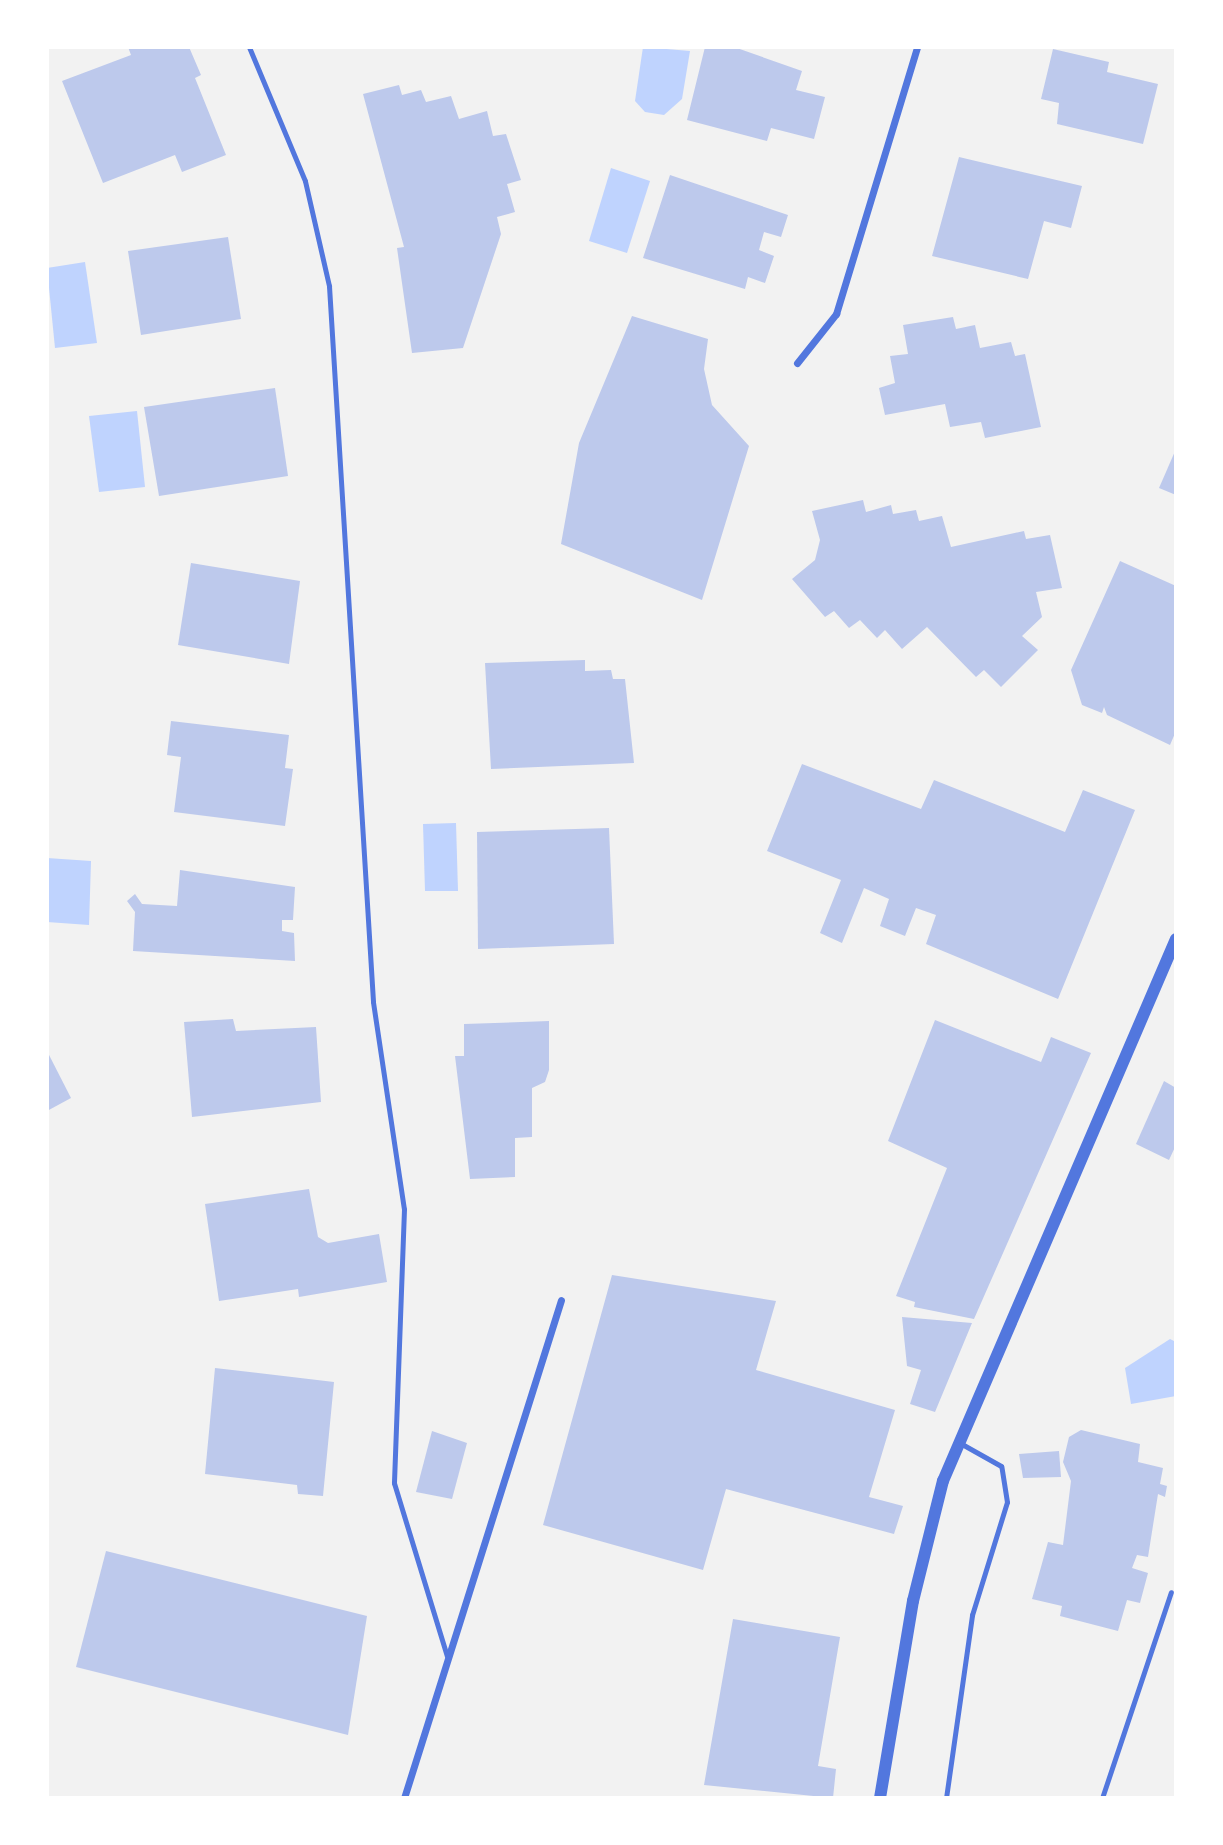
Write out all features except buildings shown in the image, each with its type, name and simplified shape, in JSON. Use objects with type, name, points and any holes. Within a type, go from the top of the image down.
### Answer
[{"type":"street","points":[[797,363],[836,314],[918,47]]},
{"type":"street","points":[[880,1798],[913,1601],[960,1443],[1176,939]]},
{"type":"street","points":[[404,1798],[561,1300]]},
{"type":"lane","points":[[249,47],[305,181],[329,286],[373,1002],[404,1209],[394,1483],[447,1656]]},
{"type":"lane","points":[[946,1798],[972,1615],[1007,1502],[1008,1478],[1001,1466],[960,1443]]},
{"type":"lane","points":[[1102,1798],[1171,1592]]},
{"type":"water","points":[[643,47],[690,51],[682,99],[664,115],[645,112],[635,101]]},
{"type":"water","points":[[611,168],[650,181],[627,253],[589,241]]},
{"type":"water","points":[[85,262],[97,343],[55,348],[47,268]]},
{"type":"water","points":[[137,411],[145,487],[99,492],[89,416]]},
{"type":"water","points":[[456,823],[458,891],[425,891],[423,824]]},
{"type":"water","points":[[47,858],[91,861],[89,925],[47,922]]},
{"type":"water","points":[[1170,1339],[1176,1342],[1176,1396],[1131,1404],[1125,1368]]}]
